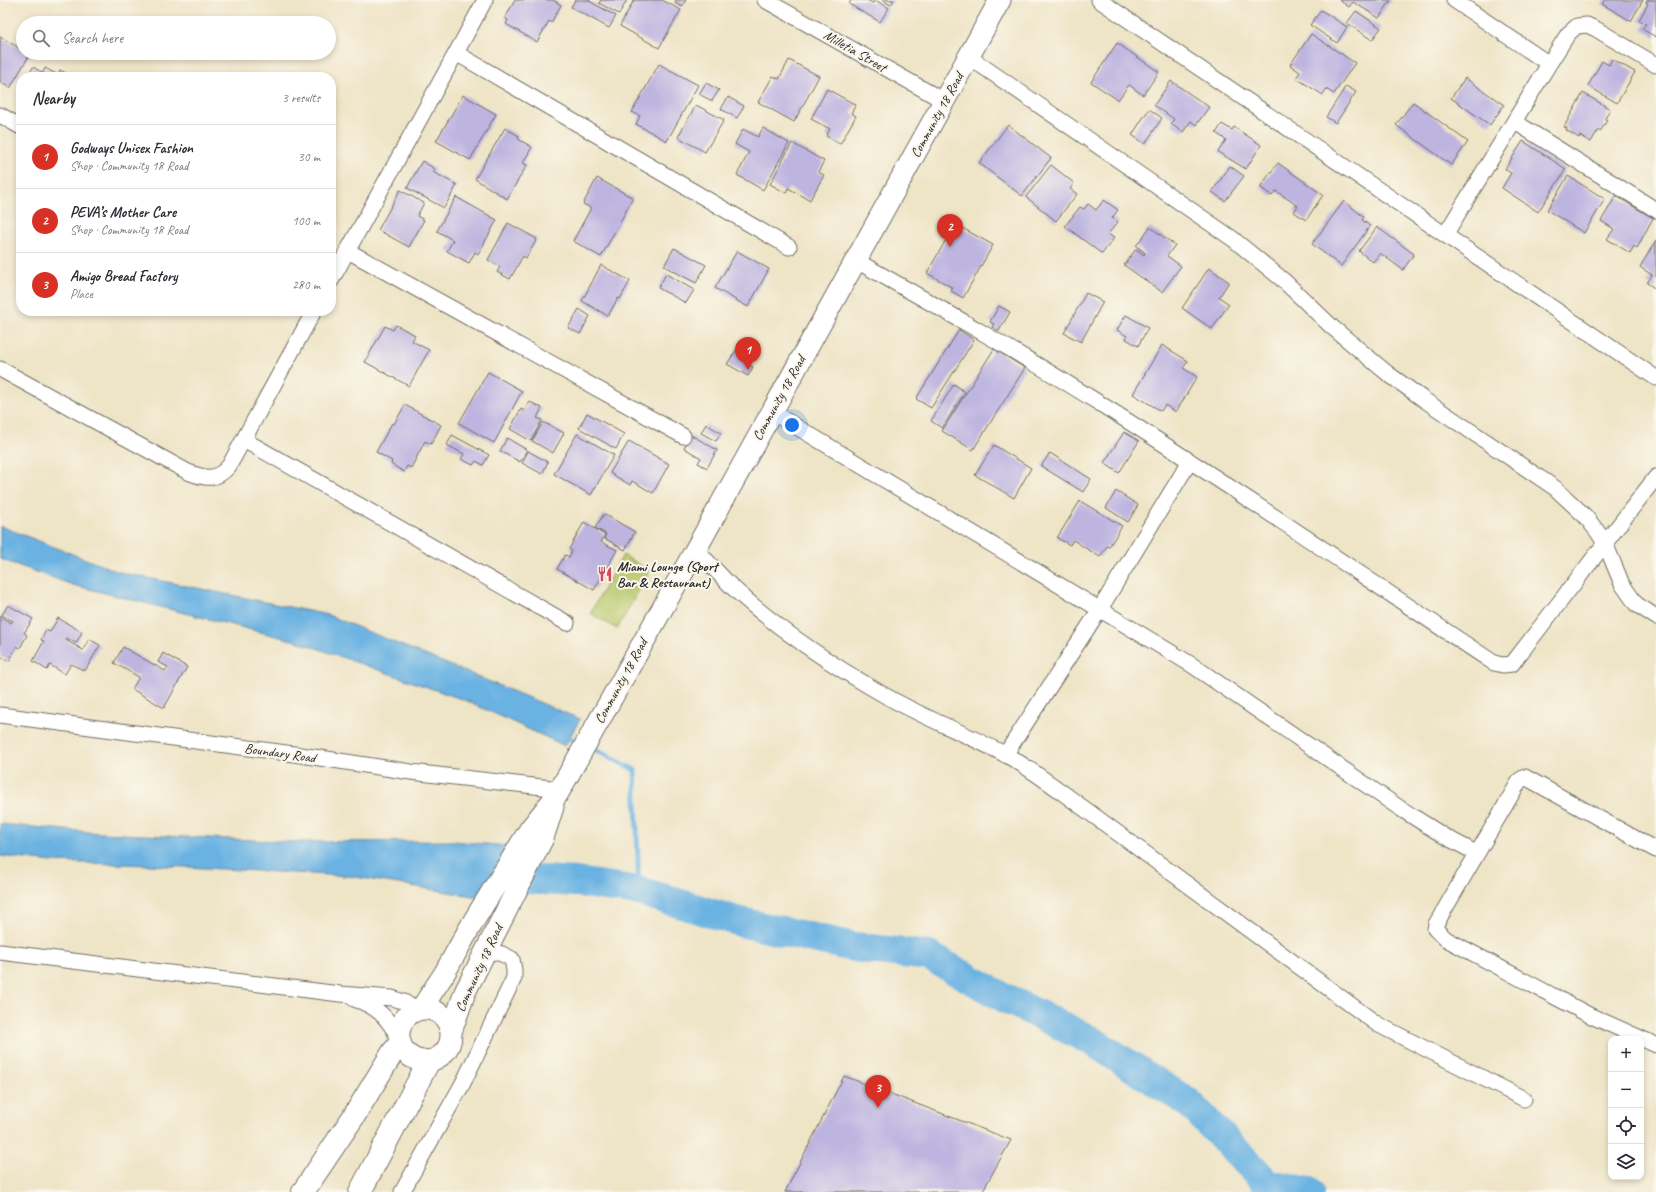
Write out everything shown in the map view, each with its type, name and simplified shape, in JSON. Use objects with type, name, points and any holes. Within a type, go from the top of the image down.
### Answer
[{"type":"highway","points":[[303,1192],[354,1116],[399,1041]]},
{"type":"highway","points":[[360,1192],[429,1061]]},
{"type":"main road","name":"Community 18 Road","points":[[451,1032],[465,992],[489,943],[537,834],[559,792],[696,549],[1000,0]]},
{"type":"main road","name":"Community 18 Road","points":[[419,1010],[444,974],[473,922],[537,834]]},
{"type":"main road","points":[[419,1010],[430,1010],[438,1013],[449,1025],[451,1032],[448,1048],[443,1054],[429,1061],[421,1062],[414,1059],[403,1050],[399,1041],[401,1024],[406,1017],[419,1010]]},
{"type":"street","points":[[336,272],[485,0]]},
{"type":"street","name":"Milletia Street","points":[[765,0],[944,101]]},
{"type":"street","points":[[1099,0],[1656,378]]},
{"type":"street","points":[[1454,0],[1549,64]]},
{"type":"street","points":[[1445,235],[1549,64],[1568,34],[1577,26],[1587,25],[1596,29],[1656,65]]},
{"type":"street","points":[[456,53],[789,247]]},
{"type":"street","points":[[969,57],[1233,239],[1283,280],[1332,326],[1387,373],[1422,399],[1555,488],[1585,516],[1605,543],[1622,584],[1636,604],[1656,617]]},
{"type":"street","points":[[0,115],[16,124]]},
{"type":"street","points":[[1515,122],[1656,210]]},
{"type":"street","points":[[348,251],[683,436]]},
{"type":"street","points":[[856,260],[1050,372],[1190,461],[1494,663],[1512,664],[1656,477]]},
{"type":"street","points":[[0,369],[198,476],[216,477],[229,466],[311,316]]},
{"type":"street","points":[[772,412],[1192,665],[1401,809],[1444,836],[1476,853]]},
{"type":"street","points":[[244,440],[567,623]]},
{"type":"street","points":[[1005,755],[1100,610],[1190,461]]},
{"type":"street","points":[[696,549],[732,586],[769,617],[825,658],[878,692],[905,707],[1005,755],[1089,812],[1378,1024],[1524,1099]]},
{"type":"street","name":"Boundary Road","points":[[0,715],[286,753],[559,792]]},
{"type":"street","points":[[1656,850],[1525,777],[1520,780],[1476,853],[1436,924],[1435,929],[1437,933],[1446,939],[1589,1015],[1656,1045]]},
{"type":"street","points":[[402,1192],[463,1083],[514,978],[512,959],[502,954],[489,943]]},
{"type":"street","points":[[0,952],[340,994],[392,998],[404,1002],[419,1010]]},
{"type":"street","points":[[340,994],[365,1002],[375,1008],[389,1022],[399,1041]]},
{"type":"green space","points":[[623,555],[650,571],[617,629],[590,613]]},
{"type":"water","points":[[0,526],[119,572],[328,615],[580,719],[565,746],[467,701],[296,641],[73,585],[0,559]]},
{"type":"water","points":[[0,824],[100,833],[296,842],[453,841],[508,846],[479,897],[349,876],[149,865],[52,862],[0,856]]},
{"type":"building","points":[[515,0],[553,0],[561,5],[551,23],[549,21],[537,42],[506,24],[508,20],[505,18]]},
{"type":"building","points":[[575,0],[590,0],[589,1],[616,16],[609,28],[571,7]]},
{"type":"building","points":[[601,0],[627,0],[619,14],[599,3]]},
{"type":"building","points":[[634,0],[662,0],[681,10],[659,48],[620,26]]},
{"type":"building","points":[[676,0],[686,0],[682,7],[675,3]]},
{"type":"building","points":[[851,0],[867,0],[873,3],[875,0],[889,8],[880,22],[849,4]]},
{"type":"building","points":[[882,0],[894,0],[891,5]]},
{"type":"building","points":[[1339,0],[1391,0],[1379,18],[1353,2],[1349,7]]},
{"type":"building","points":[[1605,0],[1643,0],[1631,21],[1602,4]]},
{"type":"building","points":[[1648,0],[1656,0],[1656,37],[1642,29],[1646,24],[1639,20],[1648,4],[1646,3]]},
{"type":"building","points":[[1321,10],[1347,27],[1337,43],[1310,25]]},
{"type":"building","points":[[1356,11],[1381,28],[1372,40],[1347,23]]},
{"type":"building","points":[[1311,34],[1355,63],[1334,94],[1326,89],[1323,95],[1296,78],[1300,72],[1290,65]]},
{"type":"building","points":[[0,37],[16,46],[16,60],[26,60],[19,72],[16,72],[16,78],[10,88],[0,82]]},
{"type":"building","points":[[1117,43],[1159,72],[1143,95],[1129,85],[1118,100],[1091,82]]},
{"type":"building","points":[[1612,59],[1635,72],[1617,103],[1588,86],[1602,61],[1609,65]]},
{"type":"building","points":[[789,60],[819,76],[794,122],[758,102],[773,76],[779,79]]},
{"type":"building","points":[[659,64],[698,85],[667,141],[636,124],[640,116],[632,112]]},
{"type":"building","points":[[33,67],[41,72],[30,72]]},
{"type":"building","points":[[45,68],[52,72],[43,72]]},
{"type":"building","points":[[1465,78],[1504,105],[1490,125],[1451,98]]},
{"type":"building","points":[[1171,81],[1209,107],[1196,125],[1191,121],[1183,132],[1171,124],[1174,119],[1154,105]]},
{"type":"building","points":[[706,83],[719,90],[712,101],[699,94]]},
{"type":"building","points":[[1346,86],[1356,92],[1336,123],[1326,117]]},
{"type":"building","points":[[827,89],[856,105],[851,113],[856,116],[840,144],[826,136],[830,129],[811,119]]},
{"type":"building","points":[[1583,93],[1610,109],[1605,119],[1607,120],[1600,132],[1598,130],[1591,142],[1580,136],[1579,138],[1566,130],[1567,128],[1564,127]]},
{"type":"building","points":[[463,95],[496,114],[470,160],[436,141]]},
{"type":"building","points":[[728,97],[744,106],[737,118],[721,109]]},
{"type":"building","points":[[1413,102],[1468,142],[1451,165],[1396,125]]},
{"type":"building","points":[[696,105],[724,120],[705,152],[678,137]]},
{"type":"building","points":[[1149,109],[1162,118],[1145,144],[1132,135]]},
{"type":"building","points":[[1222,124],[1232,130],[1234,127],[1261,145],[1246,169],[1218,152],[1226,140],[1216,133]]},
{"type":"building","points":[[1008,125],[1051,158],[1022,196],[979,163]]},
{"type":"building","points":[[505,128],[519,136],[518,139],[532,147],[523,163],[527,165],[507,199],[475,179]]},
{"type":"building","points":[[763,128],[789,143],[763,190],[737,175],[749,152],[735,144],[743,129],[758,137]]},
{"type":"building","points":[[1523,141],[1566,169],[1538,212],[1502,188],[1511,173],[1505,169]]},
{"type":"building","points":[[792,143],[824,161],[818,172],[824,175],[810,200],[788,188],[786,193],[770,184]]},
{"type":"building","points":[[422,161],[435,169],[433,172],[457,185],[444,208],[407,188]]},
{"type":"building","points":[[1278,163],[1323,195],[1306,220],[1294,212],[1298,206],[1276,191],[1272,196],[1260,187]]},
{"type":"building","points":[[1051,165],[1074,183],[1070,189],[1077,194],[1056,221],[1026,197]]},
{"type":"building","points":[[1230,166],[1244,176],[1225,201],[1212,192]]},
{"type":"building","points":[[1568,176],[1605,199],[1584,233],[1547,210]]},
{"type":"building","points":[[597,178],[633,198],[601,257],[573,241],[591,208],[583,204]]},
{"type":"building","points":[[400,190],[424,203],[417,216],[424,220],[409,247],[378,230]]},
{"type":"building","points":[[1616,196],[1653,218],[1637,248],[1634,246],[1630,253],[1607,239],[1614,229],[1601,221]]},
{"type":"building","points":[[456,197],[497,220],[478,254],[475,252],[469,263],[447,251],[453,240],[437,231]]},
{"type":"building","points":[[1104,200],[1118,210],[1112,218],[1118,222],[1108,234],[1114,238],[1102,254],[1065,226],[1080,207],[1084,209],[1088,204],[1096,210]]},
{"type":"building","points":[[1344,201],[1364,217],[1362,220],[1370,226],[1341,266],[1312,244]]},
{"type":"building","points":[[508,223],[537,239],[526,258],[523,256],[510,279],[497,272],[500,267],[488,260]]},
{"type":"building","points":[[955,224],[993,245],[963,298],[951,291],[953,288],[927,273]]},
{"type":"building","points":[[1150,227],[1175,245],[1167,256],[1181,266],[1162,292],[1124,265],[1136,249],[1144,255],[1145,253],[1136,246]]},
{"type":"building","points":[[1377,227],[1414,254],[1403,270],[1380,253],[1373,262],[1359,251]]},
{"type":"building","points":[[1656,240],[1656,289],[1647,283],[1652,275],[1640,267]]},
{"type":"building","points":[[674,248],[706,265],[696,283],[664,266]]},
{"type":"building","points":[[737,251],[769,269],[748,307],[715,288]]},
{"type":"building","points":[[601,265],[630,281],[608,316],[582,301]]},
{"type":"building","points":[[1209,268],[1229,282],[1219,297],[1229,304],[1212,329],[1182,308]]},
{"type":"building","points":[[666,274],[694,290],[686,303],[658,288]]},
{"type":"building","points":[[1086,293],[1103,302],[1081,342],[1064,333]]},
{"type":"building","points":[[999,306],[1010,312],[999,331],[992,327],[994,324],[990,322]]},
{"type":"building","points":[[579,309],[590,316],[580,334],[568,328]]},
{"type":"building","points":[[1126,315],[1148,328],[1138,346],[1126,339],[1127,336],[1117,330]]},
{"type":"building","points":[[396,325],[415,335],[412,341],[429,350],[409,386],[365,362],[385,326],[393,330]]},
{"type":"building","points":[[959,330],[974,340],[931,408],[916,399]]},
{"type":"building","points":[[1162,345],[1188,361],[1183,368],[1197,377],[1176,412],[1165,405],[1161,411],[1133,394]]},
{"type":"building","points":[[737,349],[749,356],[745,362],[753,367],[748,376],[727,364]]},
{"type":"building","points":[[994,349],[1025,368],[973,450],[942,431]]},
{"type":"building","points":[[488,372],[522,391],[494,443],[459,423]]},
{"type":"building","points":[[954,384],[965,392],[942,428],[931,421]]},
{"type":"building","points":[[530,402],[542,408],[537,418],[542,420],[531,441],[510,429],[521,409],[524,411]]},
{"type":"building","points":[[405,405],[441,425],[431,444],[425,441],[411,468],[407,466],[404,472],[391,464],[392,461],[376,452],[392,423],[394,424]]},
{"type":"building","points":[[587,413],[624,434],[616,449],[579,428]]},
{"type":"building","points":[[543,422],[564,433],[553,453],[532,441]]},
{"type":"building","points":[[706,424],[721,433],[716,441],[701,433]]},
{"type":"building","points":[[1124,432],[1139,441],[1119,473],[1104,463]]},
{"type":"building","points":[[577,434],[614,455],[591,495],[554,474]]},
{"type":"building","points":[[452,435],[489,455],[483,465],[476,461],[473,465],[461,459],[464,454],[447,445]]},
{"type":"building","points":[[691,435],[717,450],[707,468],[698,463],[701,458],[684,448]]},
{"type":"building","points":[[507,438],[527,450],[520,462],[500,451]]},
{"type":"building","points":[[629,441],[669,464],[653,493],[632,481],[630,485],[610,473]]},
{"type":"building","points":[[994,445],[1031,468],[1014,498],[975,475]]},
{"type":"building","points":[[528,451],[548,462],[542,474],[522,463]]},
{"type":"building","points":[[1050,453],[1091,479],[1083,492],[1041,466]]},
{"type":"building","points":[[1116,491],[1138,505],[1128,522],[1106,508]]},
{"type":"building","points":[[1080,501],[1122,526],[1109,547],[1107,546],[1100,557],[1073,540],[1070,545],[1057,538]]},
{"type":"building","points":[[604,514],[635,532],[625,550],[604,538],[606,534],[595,528]]},
{"type":"building","points":[[584,522],[605,535],[601,542],[617,550],[594,590],[557,569],[565,555],[569,557],[572,551],[569,549]]},
{"type":"building","points":[[8,605],[33,619],[24,633],[27,635],[20,648],[17,646],[9,661],[0,656],[0,616],[11,623],[13,621],[2,615]]},
{"type":"building","points":[[58,618],[82,632],[76,643],[67,638],[66,640],[83,650],[89,639],[100,645],[85,671],[71,664],[65,674],[50,665],[47,670],[33,661],[44,641],[41,640],[46,630],[50,632]]},
{"type":"building","points":[[123,647],[165,671],[168,667],[158,662],[163,653],[187,667],[164,708],[132,689],[139,677],[114,663]]},
{"type":"building","points":[[844,1076],[1011,1140],[982,1192],[785,1192]]},
{"type":"waterway","points":[[564,735],[574,740]]},
{"type":"waterway","points":[[592,748],[635,770],[639,891]]},
{"type":"waterway","points":[[492,877],[577,882],[639,891],[740,922],[854,947],[929,956],[1001,996],[1092,1041],[1189,1103],[1268,1184],[1310,1192]]},
{"type":"place","name":"PEVA’s Mother Care","points":[[950,247]]},
{"type":"place","name":"Godways Unisex Fashion","points":[[748,370]]},
{"type":"place","name":"Miami Lounge (Sport Bar & Restaurant)","points":[[605,574]]},
{"type":"place","name":"Amigo Bread Factory","points":[[878,1108]]}]
